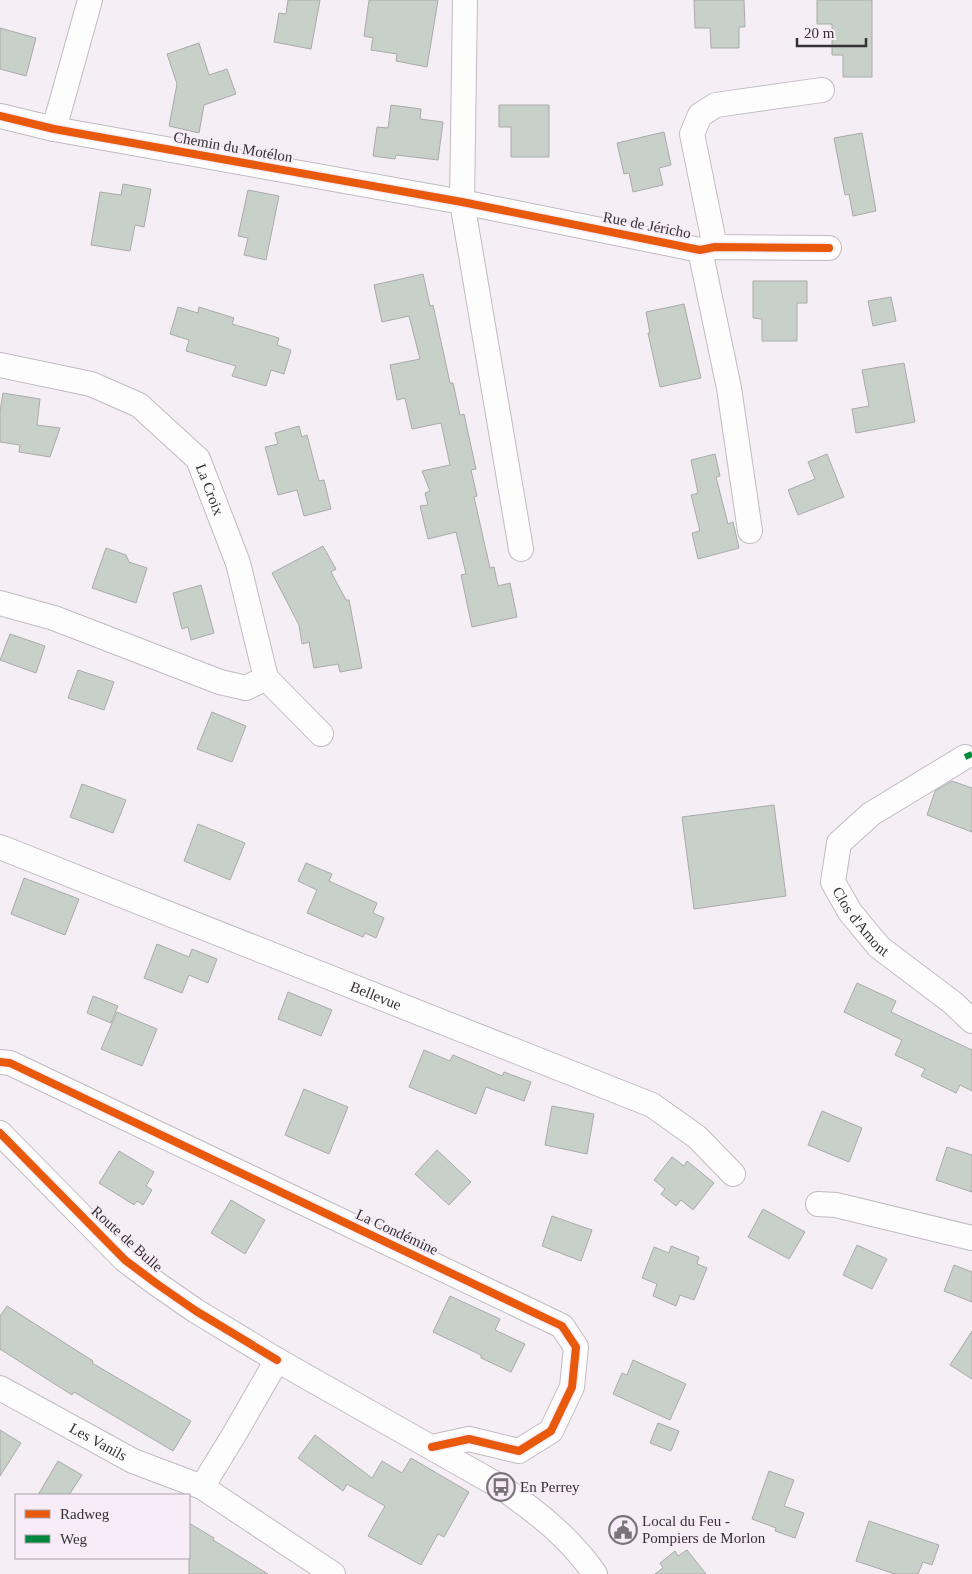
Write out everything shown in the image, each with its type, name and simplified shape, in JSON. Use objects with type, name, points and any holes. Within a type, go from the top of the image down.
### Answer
[{"type":"street","points":[[54,129],[90,0]]},
{"type":"street","points":[[465,0],[462,202],[521,550]]},
{"type":"street","name":"Rue de Jéricho","points":[[750,531],[692,134],[700,115],[716,105],[822,90]]},
{"type":"street","name":"Chemin du Motélon","points":[[0,116],[54,129],[462,202]]},
{"type":"street","name":"Rue de Jéricho","points":[[462,202],[708,249],[829,248]]},
{"type":"street","name":"La Croix","points":[[0,365],[91,384],[139,405],[198,459],[238,563],[266,678]]},
{"type":"street","points":[[0,603],[54,618],[220,682],[246,688],[266,678],[321,734]]},
{"type":"street","name":"Clos d'Amont","points":[[965,757],[871,814],[839,844],[832,882],[850,912],[879,947],[953,1003],[972,1021]]},
{"type":"street","name":"Bellevue","points":[[0,847],[652,1105],[697,1137],[733,1174]]},
{"type":"street","name":"La Condémine","points":[[0,1062],[10,1063],[562,1326],[576,1347],[572,1387],[551,1431],[519,1452],[469,1439],[432,1447]]},
{"type":"street","name":"Route de Bulle","points":[[0,1133],[125,1260],[157,1284],[277,1360],[501,1486],[535,1511],[566,1538],[595,1574]]},
{"type":"street","points":[[818,1204],[836,1205],[972,1238]]},
{"type":"street","points":[[202,1487],[236,1434],[277,1360]]},
{"type":"street","name":"Les Vanils","points":[[0,1388],[133,1461],[202,1487],[333,1574]]},
{"type":"building","points":[[288,0],[320,0],[311,49],[274,42],[279,13],[286,14]]},
{"type":"building","points":[[369,0],[438,0],[427,67],[396,61],[397,54],[371,50],[373,38],[364,36]]},
{"type":"building","points":[[694,0],[744,0],[745,27],[739,27],[739,48],[711,48],[710,28],[695,28]]},
{"type":"building","points":[[817,0],[872,0],[872,77],[843,77],[843,55],[832,55],[832,24],[817,24]]},
{"type":"building","points":[[0,28],[36,38],[26,76],[0,69]]},
{"type":"building","points":[[199,43],[209,75],[227,69],[236,94],[204,105],[199,133],[169,126],[177,84],[167,54]]},
{"type":"building","points":[[391,105],[421,109],[420,119],[443,122],[438,160],[396,155],[395,159],[373,156],[377,127],[388,128]]},
{"type":"building","points":[[499,105],[549,105],[549,157],[511,157],[511,127],[499,127]]},
{"type":"building","points":[[664,132],[671,165],[659,168],[663,185],[633,192],[629,173],[624,174],[617,143]]},
{"type":"building","points":[[862,133],[876,211],[853,216],[849,194],[845,195],[834,138]]},
{"type":"building","points":[[123,184],[151,189],[144,227],[135,225],[130,251],[91,245],[100,192],[121,195]]},
{"type":"building","points":[[248,190],[279,196],[266,260],[244,255],[248,238],[238,236]]},
{"type":"building","points":[[423,274],[430,306],[433,305],[450,383],[453,383],[460,415],[464,414],[476,469],[471,470],[477,496],[474,497],[490,568],[494,567],[498,586],[510,583],[517,617],[472,627],[461,575],[466,574],[456,532],[428,539],[420,506],[428,505],[425,493],[430,491],[422,471],[450,465],[441,423],[412,429],[405,398],[397,400],[390,365],[420,359],[409,316],[382,322],[374,285]]},
{"type":"building","points":[[753,281],[807,281],[807,303],[797,303],[797,341],[762,341],[762,319],[753,318]]},
{"type":"building","points":[[891,297],[896,321],[873,326],[868,301]]},
{"type":"building","points":[[684,304],[701,378],[660,387],[648,333],[650,333],[646,312]]},
{"type":"building","points":[[178,307],[198,313],[199,307],[234,318],[232,324],[279,338],[277,345],[291,350],[284,374],[271,370],[266,386],[232,376],[236,366],[186,351],[189,340],[170,334]]},
{"type":"building","points":[[904,363],[915,422],[856,433],[852,409],[869,406],[862,370]]},
{"type":"building","points":[[3,393],[40,399],[37,425],[60,428],[50,457],[19,452],[20,445],[0,442],[0,411]]},
{"type":"building","points":[[299,426],[302,437],[307,435],[319,481],[324,480],[331,509],[304,516],[297,490],[278,495],[265,447],[278,444],[275,433]]},
{"type":"building","points":[[715,454],[720,476],[716,477],[728,524],[733,522],[739,548],[698,559],[692,533],[700,531],[691,495],[698,493],[691,460]]},
{"type":"building","points":[[827,454],[844,497],[798,515],[788,490],[815,479],[808,462]]},
{"type":"building","points":[[323,546],[336,569],[331,572],[346,600],[349,600],[362,668],[340,672],[338,664],[314,668],[309,642],[302,644],[299,625],[272,573]]},
{"type":"building","points":[[106,548],[126,555],[129,562],[147,568],[136,603],[92,588]]},
{"type":"building","points":[[201,585],[214,633],[191,640],[188,627],[182,629],[173,593]]},
{"type":"building","points":[[10,634],[45,646],[36,673],[0,660]]},
{"type":"building","points":[[78,670],[114,682],[104,710],[68,698]]},
{"type":"building","points":[[212,712],[246,726],[232,762],[197,749]]},
{"type":"building","points":[[952,781],[972,788],[972,832],[927,815],[935,791]]},
{"type":"building","points":[[82,784],[126,800],[113,833],[70,817]]},
{"type":"building","points":[[774,805],[786,896],[694,909],[682,817]]},
{"type":"building","points":[[198,824],[245,843],[230,880],[184,861]]},
{"type":"building","points":[[306,863],[332,874],[329,881],[377,903],[373,913],[384,918],[376,938],[365,933],[363,937],[307,913],[317,890],[298,881]]},
{"type":"building","points":[[24,878],[79,899],[65,935],[11,914]]},
{"type":"building","points":[[157,944],[189,957],[192,949],[217,959],[208,983],[189,975],[182,993],[144,978]]},
{"type":"building","points":[[857,983],[896,1001],[891,1012],[972,1050],[972,1091],[960,1085],[956,1093],[921,1076],[925,1069],[895,1055],[902,1040],[844,1012]]},
{"type":"building","points":[[288,992],[332,1010],[321,1036],[278,1019]]},
{"type":"building","points":[[93,996],[118,1006],[111,1023],[87,1013]]},
{"type":"building","points":[[117,1012],[157,1029],[142,1066],[101,1049]]},
{"type":"building","points":[[424,1050],[450,1061],[453,1055],[502,1076],[504,1072],[531,1082],[524,1101],[486,1087],[476,1114],[409,1087]]},
{"type":"building","points":[[304,1089],[348,1107],[329,1154],[285,1135]]},
{"type":"building","points":[[552,1106],[594,1114],[587,1154],[545,1145]]},
{"type":"building","points":[[822,1111],[862,1128],[849,1162],[808,1145]]},
{"type":"building","points":[[947,1147],[972,1155],[972,1192],[936,1180]]},
{"type":"building","points":[[437,1150],[471,1182],[449,1205],[415,1174]]},
{"type":"building","points":[[119,1151],[154,1172],[146,1186],[152,1190],[143,1205],[137,1201],[134,1205],[99,1183]]},
{"type":"building","points":[[672,1157],[684,1166],[687,1161],[714,1183],[693,1210],[681,1200],[676,1206],[661,1194],[665,1189],[654,1180]]},
{"type":"building","points":[[231,1200],[265,1220],[245,1254],[211,1233]]},
{"type":"building","points":[[763,1209],[805,1232],[789,1259],[748,1237]]},
{"type":"building","points":[[552,1216],[592,1230],[581,1261],[542,1246]]},
{"type":"building","points":[[857,1245],[887,1259],[872,1289],[843,1275]]},
{"type":"building","points":[[671,1246],[699,1257],[697,1264],[707,1268],[694,1300],[680,1295],[676,1306],[653,1296],[657,1284],[642,1278],[654,1247],[669,1253]]},
{"type":"building","points":[[954,1265],[972,1272],[972,1302],[944,1291]]},
{"type":"building","points":[[450,1296],[500,1319],[495,1330],[525,1344],[511,1372],[433,1332]]},
{"type":"building","points":[[7,1306],[93,1361],[92,1363],[191,1421],[173,1451],[74,1392],[72,1395],[0,1349],[0,1316]]},
{"type":"building","points":[[972,1331],[972,1379],[950,1365]]},
{"type":"building","points":[[633,1360],[686,1384],[670,1420],[613,1394],[622,1373],[627,1375]]},
{"type":"building","points":[[658,1423],[679,1431],[671,1451],[650,1443]]},
{"type":"building","points":[[0,1430],[21,1443],[0,1476]]},
{"type":"building","points":[[315,1435],[372,1478],[382,1461],[402,1473],[411,1458],[469,1492],[444,1537],[438,1534],[421,1565],[368,1536],[385,1506],[347,1484],[343,1491],[298,1458]]},
{"type":"building","points":[[58,1461],[82,1475],[70,1494],[39,1494]]},
{"type":"building","points":[[769,1471],[794,1480],[784,1506],[804,1513],[795,1538],[775,1531],[776,1528],[752,1519]]},
{"type":"building","points":[[869,1521],[939,1545],[932,1565],[923,1562],[918,1574],[895,1574],[856,1561]]},
{"type":"building","points":[[190,1524],[268,1574],[189,1574]]},
{"type":"building","points":[[687,1550],[706,1574],[655,1574],[663,1568],[660,1563],[675,1551],[678,1556]]},
{"type":"marked path","points":[[965,757],[972,754]]},
{"type":"cycle path","points":[[0,116],[54,129],[462,202],[700,250],[715,247],[829,248]]},
{"type":"cycle path","points":[[0,1062],[10,1063],[562,1326],[576,1347],[572,1387],[551,1431],[519,1451],[469,1439],[432,1447]]},
{"type":"cycle path","points":[[0,1133],[125,1260],[196,1311],[277,1360]]},
{"type":"place","name":"En Perrey","points":[[501,1487]]},
{"type":"place","name":"Local du Feu - Pompiers de Morlon","points":[[623,1530]]}]
